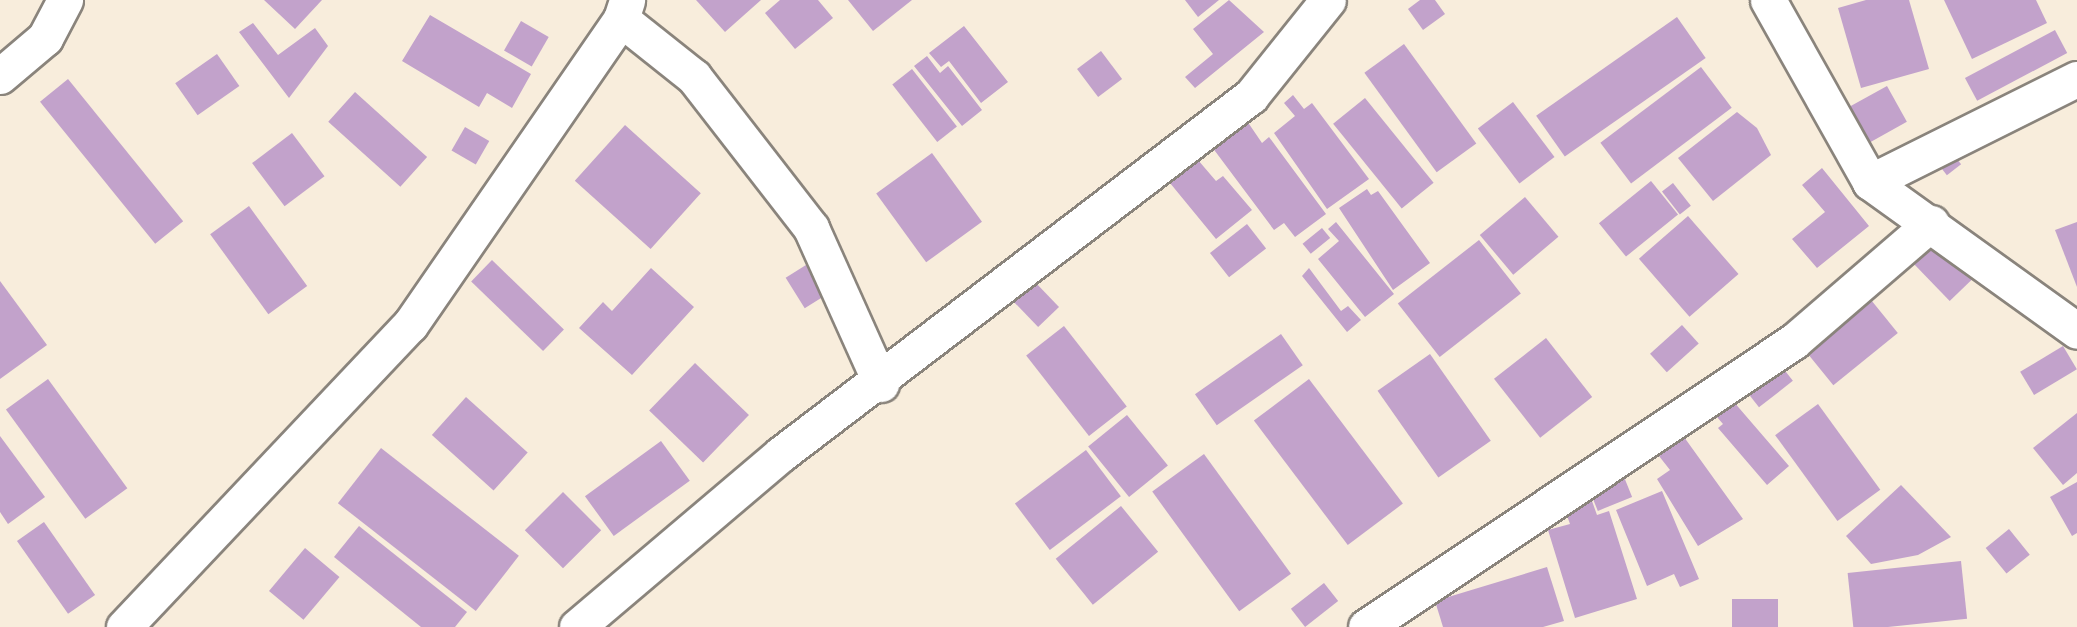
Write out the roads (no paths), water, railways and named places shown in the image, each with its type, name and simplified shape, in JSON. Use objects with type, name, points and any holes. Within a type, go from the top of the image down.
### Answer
[{"type":"street","points":[[0,76],[45,38],[65,0]]},
{"type":"street","points":[[577,627],[781,454],[881,384],[1251,96],[1328,0]]},
{"type":"street","points":[[1768,0],[1870,182],[1931,223],[2077,331]]},
{"type":"street","points":[[124,627],[410,325],[624,9],[694,77],[811,228],[881,384]]},
{"type":"street","points":[[1870,182],[2077,79]]},
{"type":"street","points":[[1366,627],[1794,341],[1931,223]]}]
